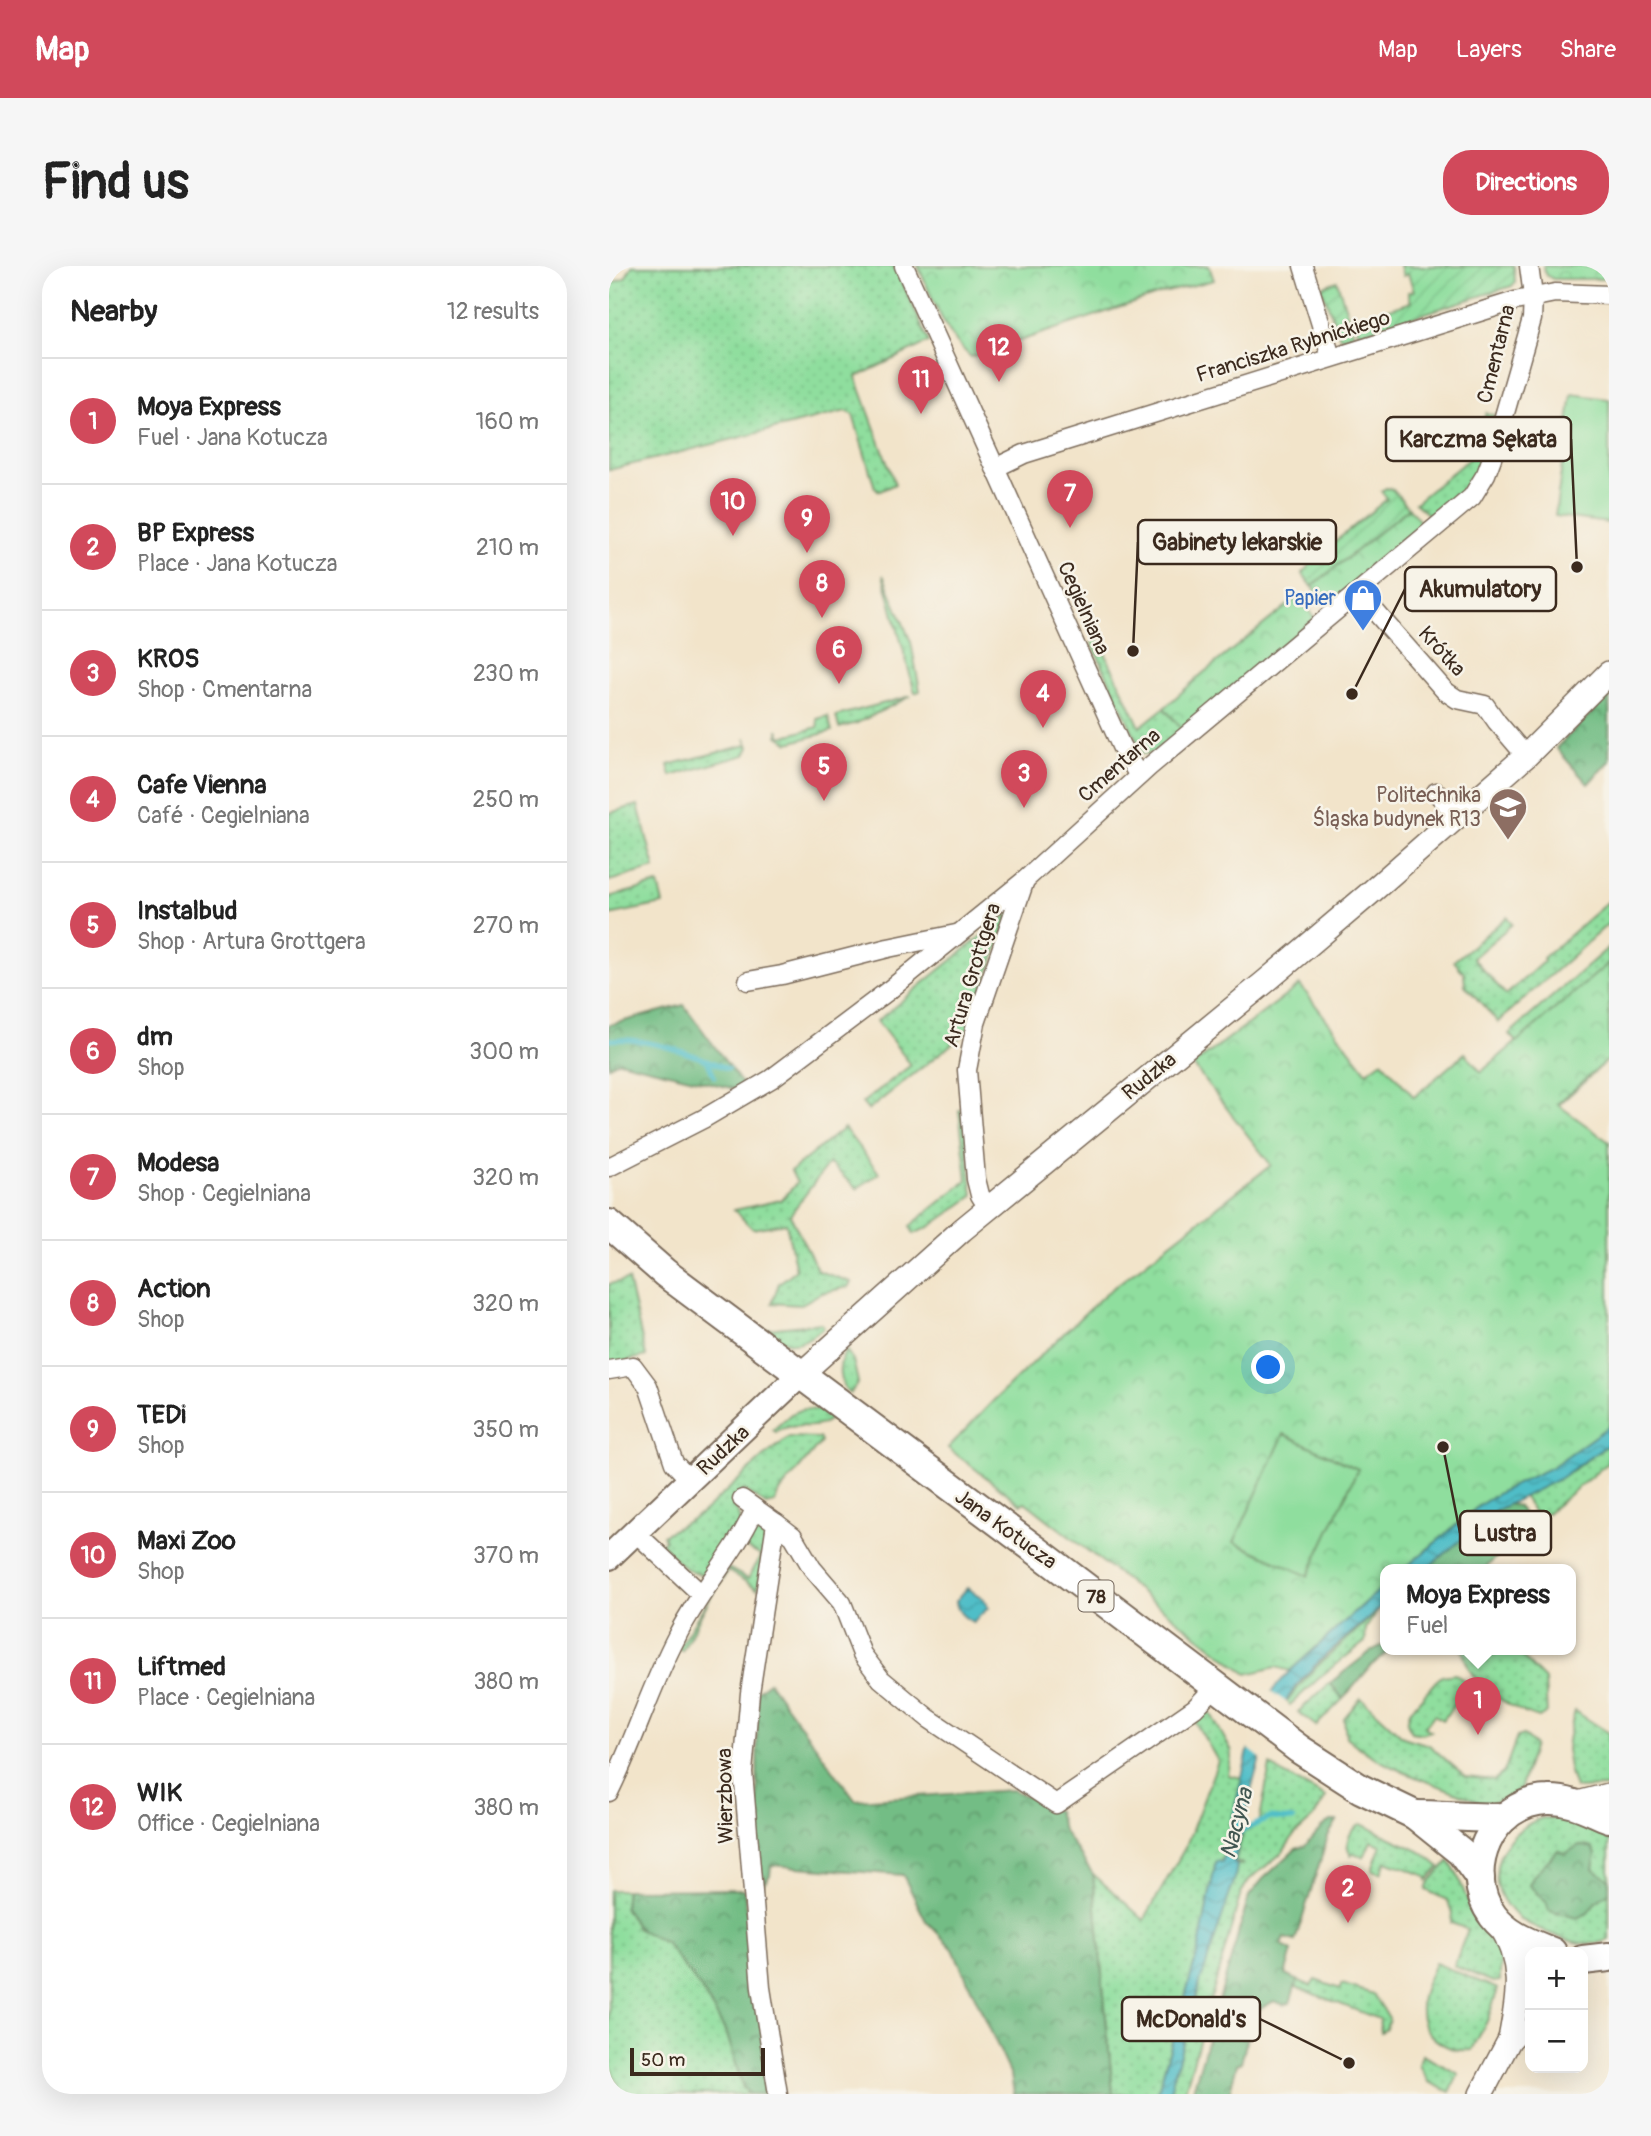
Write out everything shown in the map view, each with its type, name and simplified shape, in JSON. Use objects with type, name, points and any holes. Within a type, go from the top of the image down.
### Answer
[{"type":"main road","name":"Jana Kotucza","points":[[609,1224],[665,1273],[1299,1749],[1361,1789],[1415,1815],[1461,1852],[1480,1878]]},
{"type":"main road","name":"Rudzka","points":[[609,1557],[800,1375]]},
{"type":"main road","name":"78","points":[[1540,1947],[1514,1936],[1497,1920],[1483,1898],[1479,1867],[1486,1843],[1505,1817],[1529,1803],[1543,1800],[1574,1804],[1609,1818]]},
{"type":"main road","name":"Jana Kotucza","points":[[1415,1815],[1505,1817]]},
{"type":"street","name":"Cegielniana","points":[[904,266],[1121,746],[1139,776]]},
{"type":"street","points":[[1303,266],[1331,357]]},
{"type":"street","name":"Cmentarna","points":[[609,1167],[734,1102],[802,1057],[888,992],[1025,880],[1139,776],[1472,497],[1492,458],[1532,319],[1533,296],[1529,266]]},
{"type":"street","name":"Franciszka Rybnickiego","points":[[995,468],[1024,454],[1533,296],[1564,293],[1609,295]]},
{"type":"street","name":"Krótka","points":[[1359,593],[1445,691],[1457,699],[1485,705],[1526,756]]},
{"type":"street","name":"Rudzka","points":[[800,1375],[988,1208],[1285,965],[1458,817],[1526,756],[1609,673]]},
{"type":"street","points":[[1436,792],[1458,817]]},
{"type":"street","name":"Artura Grottgera","points":[[988,1208],[980,1195],[976,1179],[967,1070],[977,1023],[1025,880]]},
{"type":"street","name":"Artura Grottgera","points":[[748,981],[960,933]]},
{"type":"street","name":"Rudzka","points":[[609,1370],[633,1366],[648,1386],[674,1463],[690,1480]]},
{"type":"street","points":[[609,1792],[676,1637],[701,1594],[728,1557],[749,1504],[793,1536],[812,1568],[842,1603],[862,1654],[881,1679],[928,1718],[1056,1804],[1195,1708],[1224,1693]]},
{"type":"street","name":"Wierzbowa","points":[[776,1523],[750,1693],[743,1772],[761,1988],[778,2094]]},
{"type":"street","points":[[635,1532],[701,1594]]},
{"type":"street","points":[[1574,1804],[1609,1795]]},
{"type":"street","points":[[1497,1920],[1508,1941],[1518,1979],[1519,1996],[1510,2039]]},
{"type":"street","points":[[1481,2094],[1510,2039],[1525,2022]]},
{"type":"green space","points":[[632,266],[895,266],[929,342],[856,377],[895,484],[880,491],[875,488],[853,415],[846,411],[609,470],[609,284],[625,278]]},
{"type":"green space","points":[[918,266],[1209,266],[1214,280],[1163,293],[971,357],[946,326]]},
{"type":"green space","points":[[1400,266],[1514,266],[1515,282],[1512,286],[1359,334],[1355,320],[1411,302],[1408,292],[1414,291],[1408,274],[1403,276]]},
{"type":"green space","points":[[1543,266],[1602,266],[1609,279],[1553,279],[1546,275]]},
{"type":"green space","points":[[1337,281],[1354,335],[1344,338],[1340,337],[1321,287]]},
{"type":"green space","points":[[1572,394],[1609,399],[1609,523],[1555,516]]},
{"type":"green space","points":[[1486,413],[1494,415],[1476,474],[1468,488],[1437,516],[1430,516],[1415,503],[1471,457]]},
{"type":"green space","points":[[1392,489],[1409,508],[1312,586],[1302,573],[1309,563],[1387,499],[1381,491]]},
{"type":"green space","points":[[1409,508],[1424,527],[1329,606],[1312,586]]},
{"type":"green space","points":[[883,575],[911,642],[920,691],[915,693]]},
{"type":"green space","points":[[1298,597],[1315,618],[1182,729],[1164,708]]},
{"type":"green space","points":[[1098,638],[1140,727],[1164,708],[1182,729],[1153,753],[1143,754],[1092,643]]},
{"type":"green space","points":[[1609,695],[1609,761],[1588,784],[1556,748]]},
{"type":"green space","points":[[911,696],[857,723],[839,728],[836,716]]},
{"type":"green space","points":[[828,716],[832,731],[789,743],[778,736],[778,729],[781,737],[818,727],[817,719]]},
{"type":"green space","points":[[745,737],[749,747],[745,755],[671,776],[668,765],[747,745]]},
{"type":"green space","points":[[638,805],[655,868],[609,881],[609,813]]},
{"type":"green space","points":[[658,884],[663,904],[609,915],[609,897]]},
{"type":"green space","points":[[1609,901],[1609,923],[1498,1022],[1465,985],[1464,973],[1454,961],[1507,917],[1512,924],[1473,958],[1506,995],[1544,961],[1543,958]]},
{"type":"green space","points":[[1011,912],[966,1033],[868,1110],[862,1103],[911,1065],[877,1021]]},
{"type":"green space","points":[[1609,947],[1609,1059],[1553,1110],[1560,1092],[1509,1034]]},
{"type":"green space","points":[[1609,963],[1609,1059],[1557,1104],[1609,1142],[1609,1426],[1552,1467],[1500,1492],[1480,1505],[1410,1564],[1380,1564],[1380,1590],[1290,1671],[1276,1667],[1247,1674],[1025,1502],[1021,1504],[948,1448],[1104,1295],[1271,1165],[1193,1065],[1300,985],[1367,1072],[1382,1061],[1414,1097],[1465,1053],[1481,1072]]},
{"type":"green space","points":[[684,1005],[745,1088],[735,1089],[619,1061],[609,1066],[609,1025]]},
{"type":"green space","points":[[963,1108],[973,1196],[931,1226],[914,1234],[910,1226],[967,1180],[959,1110]]},
{"type":"green space","points":[[844,1128],[879,1173],[857,1189],[829,1163],[790,1215],[818,1271],[851,1282],[848,1287],[821,1293],[800,1305],[772,1303],[779,1283],[796,1270],[786,1223],[753,1229],[734,1210],[781,1200],[797,1183],[791,1171]]},
{"type":"green space","points":[[628,1280],[646,1356],[609,1365],[609,1284]]},
{"type":"green space","points":[[821,1323],[824,1327],[809,1338],[796,1343],[782,1341],[766,1331],[768,1329]]},
{"type":"green space","points":[[846,1350],[853,1360],[858,1382],[850,1394],[840,1373]]},
{"type":"green space","points":[[803,1409],[818,1410],[832,1417],[819,1425],[783,1428],[776,1432],[773,1430],[791,1414]]},
{"type":"green space","points":[[1284,1434],[1358,1469],[1308,1576],[1234,1542]]},
{"type":"green space","points":[[789,1437],[819,1438],[821,1442],[778,1494],[775,1503],[766,1505],[744,1490],[734,1505],[740,1523],[707,1573],[688,1570],[661,1544],[665,1540],[663,1535],[701,1514]]},
{"type":"green space","points":[[1609,1444],[1609,1462],[1547,1513],[1534,1513],[1523,1496],[1573,1470]]},
{"type":"green space","points":[[1507,1504],[1518,1506],[1526,1519],[1520,1535],[1489,1564],[1432,1564],[1488,1516]]},
{"type":"green space","points":[[761,1527],[767,1533],[758,1589],[728,1571],[711,1596],[682,1651],[678,1648],[728,1568],[748,1579],[761,1556],[743,1546],[753,1532]]},
{"type":"green space","points":[[1378,1611],[1366,1628],[1365,1642],[1326,1672],[1290,1705],[1286,1702],[1313,1670]]},
{"type":"green space","points":[[1380,1646],[1380,1655],[1384,1655],[1343,1699],[1330,1683]]},
{"type":"green space","points":[[1464,1655],[1521,1655],[1545,1680],[1547,1713],[1539,1718],[1513,1707],[1478,1682]]},
{"type":"green space","points":[[1455,1674],[1466,1682],[1467,1690],[1443,1720],[1434,1715],[1425,1727],[1431,1731],[1422,1734],[1412,1732],[1407,1723],[1410,1711],[1442,1676]]},
{"type":"green space","points":[[769,1682],[855,1800],[1013,1790],[1057,1811],[1063,1830],[1093,1874],[1113,2094],[1014,2094],[1011,2075],[953,1949],[926,1921],[903,1875],[771,1865],[770,1875],[758,1890],[757,1691]]},
{"type":"green space","points":[[1330,1683],[1343,1699],[1316,1726],[1298,1712]]},
{"type":"green space","points":[[1361,1698],[1403,1737],[1429,1745],[1466,1777],[1494,1780],[1504,1772],[1517,1737],[1523,1735],[1534,1745],[1521,1787],[1513,1796],[1485,1805],[1380,1761],[1346,1737],[1344,1718]]},
{"type":"green space","points":[[1206,1710],[1232,1752],[1228,1775],[1242,1778],[1222,1863],[1216,1862],[1199,1948],[1157,2094],[1113,2094],[1093,1874],[1144,1920],[1186,1846],[1218,1761],[1195,1722]]},
{"type":"green space","points":[[1575,1711],[1609,1733],[1609,1787],[1575,1788],[1567,1750]]},
{"type":"green space","points":[[1270,1765],[1326,1797],[1314,1817],[1294,1835],[1283,1852],[1249,1880],[1241,1893],[1184,2094],[1169,2094],[1195,1998],[1237,1865],[1243,1864],[1235,1862],[1243,1833],[1259,1824]]},
{"type":"green space","points":[[1542,1818],[1564,1818],[1609,1837],[1609,1940],[1586,1944],[1558,1937],[1521,1920],[1503,1899],[1497,1885],[1499,1858],[1515,1834]]},
{"type":"green space","points":[[1331,1821],[1337,1821],[1328,1836],[1295,1941],[1284,1938],[1281,1945],[1292,1951],[1285,1975],[1297,1980],[1290,2003],[1284,2005],[1274,2001],[1254,2012],[1241,2063],[1237,2064],[1229,2094],[1192,2094],[1249,1896],[1263,1879],[1296,1849],[1305,1846]]},
{"type":"green space","points":[[1361,1824],[1423,1853],[1440,1867],[1427,1880],[1426,1876],[1386,1861],[1381,1873],[1372,1870],[1381,1845],[1371,1841],[1364,1857],[1352,1853],[1351,1855],[1347,1846],[1350,1834]]},
{"type":"green space","points":[[1579,1845],[1592,1848],[1596,1854],[1593,1869],[1609,1879],[1609,1893],[1596,1902],[1588,1913],[1577,1918],[1549,1911],[1546,1902],[1529,1885],[1538,1870],[1558,1850],[1565,1854]]},
{"type":"green space","points":[[1449,1861],[1475,1919],[1495,1946],[1500,1959],[1500,1981],[1493,1982],[1454,1966],[1468,1929],[1451,1923],[1452,1912],[1447,1900],[1426,1890],[1429,1882]]},
{"type":"green space","points":[[744,1889],[771,2094],[750,2094],[743,2088],[727,2034],[704,1993],[666,1943],[638,1929],[624,1907],[626,1890]]},
{"type":"green space","points":[[609,1890],[626,1890],[624,1907],[638,1929],[666,1943],[704,1993],[727,2034],[743,2088],[750,2094],[622,2094],[609,2064]]},
{"type":"green space","points":[[1435,1963],[1498,1989],[1487,2021],[1472,2050],[1443,2045],[1424,2025],[1421,2000]]},
{"type":"green space","points":[[1297,1980],[1311,1986],[1315,1980],[1340,1989],[1342,1984],[1373,1994],[1389,2018],[1386,2029],[1381,2032],[1379,2019],[1296,1987]]},
{"type":"green space","points":[[1422,2055],[1459,2074],[1450,2092],[1428,2082],[1419,2065]]},
{"type":"water","points":[[1609,1426],[1609,1444],[1559,1479],[1497,1510],[1432,1564],[1410,1564],[1480,1505],[1500,1492],[1552,1467]]},
{"type":"water","points":[[967,1588],[984,1599],[988,1608],[973,1622],[961,1614],[956,1601]]},
{"type":"water","name":"Nacyna","points":[[1380,1590],[1380,1608],[1305,1676],[1282,1707],[1272,1728],[1250,1795],[1234,1863],[1237,1865],[1235,1878],[1195,1998],[1170,2091],[1169,2094],[1157,2094],[1199,1948],[1216,1861],[1222,1862],[1253,1730],[1262,1706],[1290,1671]]},
{"type":"pier","points":[[1269,1690],[1289,1704],[1263,1760],[1245,1746],[1259,1705]]},
{"type":"waterway","points":[[609,1040],[653,1044],[728,1069]]},
{"type":"waterway","points":[[707,1060],[714,1076]]},
{"type":"waterway","name":"Nacyna","points":[[1237,1833],[1270,1818],[1293,1820]]},
{"type":"place","name":"WIK","points":[[999,382]]},
{"type":"place","name":"Liftmed","points":[[921,414]]},
{"type":"place","name":"Modesa","points":[[1070,528]]},
{"type":"place","name":"Maxi Zoo","points":[[733,536]]},
{"type":"place","name":"TEDi","points":[[807,553]]},
{"type":"place","name":"Karczma Sękata","points":[[1577,567]]},
{"type":"place","name":"Action","points":[[822,618]]},
{"type":"place","name":"Papier","points":[[1363,632]]},
{"type":"place","name":"Gabinety lekarskie","points":[[1133,651]]},
{"type":"place","name":"dm","points":[[839,684]]},
{"type":"place","name":"Akumulatory","points":[[1352,694]]},
{"type":"place","name":"Cafe Vienna","points":[[1043,728]]},
{"type":"place","name":"Instalbud","points":[[824,801]]},
{"type":"place","name":"KROS","points":[[1024,808]]},
{"type":"place","name":"Politechnika Śląska budynek R13","points":[[1508,841]]},
{"type":"place","name":"Lustra","points":[[1443,1447]]},
{"type":"place","name":"Moya Express","points":[[1478,1735]]},
{"type":"place","name":"BP Express","points":[[1348,1923]]},
{"type":"place","name":"McDonald's","points":[[1349,2063]]}]
